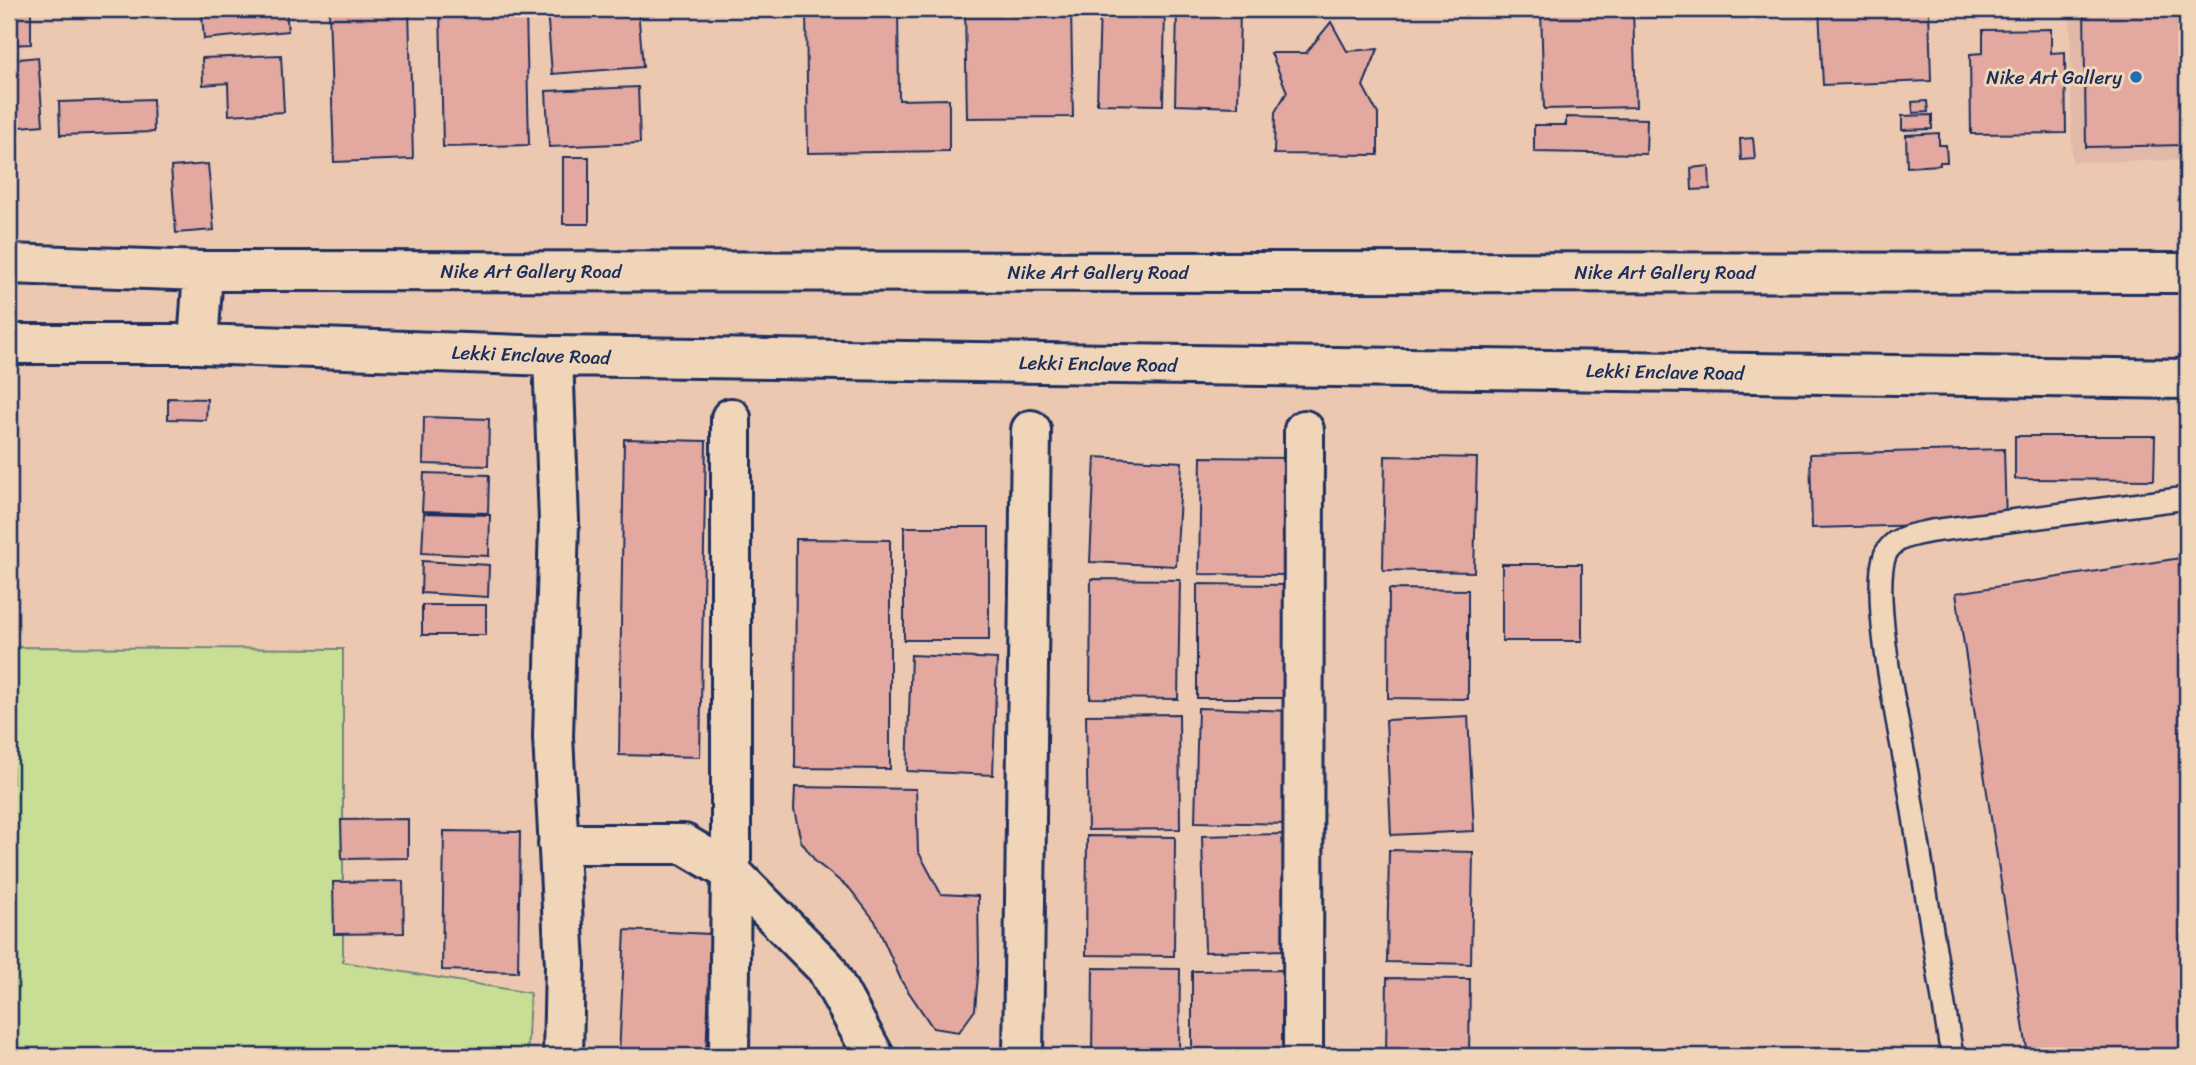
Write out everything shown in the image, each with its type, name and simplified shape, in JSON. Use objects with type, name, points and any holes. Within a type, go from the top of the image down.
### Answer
[{"type":"street","name":"Nike Art Gallery Road","points":[[9,264],[203,271],[2187,273]]},
{"type":"street","points":[[198,344],[203,271]]},
{"type":"street","name":"Lekki Enclave Road","points":[[9,344],[198,344],[553,356],[2187,379]]},
{"type":"street","points":[[553,356],[559,522],[553,737],[565,965],[563,1056]]},
{"type":"street","points":[[729,1056],[732,872],[731,418]]},
{"type":"street","points":[[1023,1056],[1031,430]]},
{"type":"street","points":[[1303,1056],[1304,430]]},
{"type":"street","points":[[558,844],[684,844],[732,872],[826,968],[874,1056]]},
{"type":"lane","points":[[1952,1056],[1889,663],[1880,590],[1886,553],[1894,542],[1903,537],[1932,531],[2187,498]]},
{"type":"shaded area","name":"Nike Art Gallery","points":[[2070,9],[2187,9],[2187,160],[2072,162]]},
{"type":"green space","points":[[9,647],[343,649],[343,962],[530,993],[527,1056],[9,1056],[9,785],[13,784]]},
{"type":"building","points":[[9,9],[31,9],[31,44],[9,45]]},
{"type":"building","points":[[222,9],[286,9],[288,31],[204,39],[202,16],[222,14]]},
{"type":"building","points":[[329,9],[409,9],[413,159],[334,162]]},
{"type":"building","points":[[440,9],[526,9],[529,145],[443,147]]},
{"type":"building","points":[[547,9],[638,9],[643,67],[552,74]]},
{"type":"building","points":[[806,9],[898,9],[899,100],[949,99],[949,151],[808,153]]},
{"type":"building","points":[[965,9],[1071,9],[1073,117],[967,118]]},
{"type":"building","points":[[1100,9],[1165,9],[1163,105],[1097,104]]},
{"type":"building","points":[[1177,9],[1240,9],[1238,107],[1175,105]]},
{"type":"building","points":[[1541,9],[1633,9],[1636,107],[1544,109]]},
{"type":"building","points":[[1819,9],[1929,9],[1931,81],[1823,85]]},
{"type":"building","name":"Nike Art Gallery","points":[[2084,9],[2187,9],[2187,145],[2086,147]]},
{"type":"building","points":[[1331,22],[1347,51],[1378,49],[1363,86],[1378,114],[1378,155],[1274,154],[1275,112],[1287,92],[1271,53],[1306,53]]},
{"type":"building","points":[[2051,29],[2051,53],[2065,52],[2066,133],[1971,134],[1970,54],[1983,53],[1983,30]]},
{"type":"building","points":[[281,55],[284,112],[229,115],[228,83],[203,85],[202,58]]},
{"type":"building","points":[[38,57],[43,125],[9,128],[9,60]]},
{"type":"building","points":[[638,87],[640,143],[549,147],[546,91]]},
{"type":"building","points":[[153,99],[154,132],[60,135],[59,102]]},
{"type":"building","points":[[1927,101],[1928,112],[1913,113],[1912,102]]},
{"type":"building","points":[[1932,115],[1932,129],[1902,130],[1902,116]]},
{"type":"building","points":[[1566,117],[1647,119],[1646,154],[1534,152],[1534,125],[1566,125]]},
{"type":"building","points":[[1939,133],[1939,145],[1946,145],[1947,162],[1940,162],[1940,165],[1907,167],[1906,135]]},
{"type":"building","points":[[1753,138],[1755,159],[1741,160],[1740,139]]},
{"type":"building","points":[[563,157],[589,157],[589,224],[563,224]]},
{"type":"building","points":[[208,164],[214,230],[176,233],[171,167]]},
{"type":"building","points":[[1709,166],[1710,189],[1692,190],[1691,168]]},
{"type":"building","points":[[168,398],[207,399],[206,420],[168,419]]},
{"type":"building","points":[[424,417],[489,419],[488,466],[423,464]]},
{"type":"building","points":[[2015,436],[2155,436],[2154,480],[2015,479]]},
{"type":"building","points":[[624,439],[706,441],[700,757],[619,755]]},
{"type":"building","points":[[2004,449],[2006,523],[1812,528],[1810,454]]},
{"type":"building","points":[[1385,456],[1477,458],[1474,572],[1383,570]]},
{"type":"building","points":[[1095,457],[1182,462],[1176,566],[1090,562]]},
{"type":"building","points":[[1201,457],[1287,458],[1285,575],[1199,574]]},
{"type":"building","points":[[424,473],[489,475],[488,513],[422,511]]},
{"type":"building","points":[[424,513],[490,515],[489,556],[422,553]]},
{"type":"building","points":[[904,527],[989,527],[989,640],[904,640]]},
{"type":"building","points":[[796,539],[890,540],[890,769],[795,768]]},
{"type":"building","points":[[2187,557],[2187,1056],[2028,1056],[1956,593]]},
{"type":"building","points":[[422,561],[489,565],[488,597],[421,593]]},
{"type":"building","points":[[1502,564],[1582,564],[1582,641],[1502,641]]},
{"type":"building","points":[[1091,579],[1180,580],[1178,699],[1090,698]]},
{"type":"building","points":[[1197,584],[1286,585],[1285,698],[1197,698]]},
{"type":"building","points":[[1389,589],[1468,590],[1468,699],[1388,698]]},
{"type":"building","points":[[422,605],[486,605],[486,635],[422,635]]},
{"type":"building","points":[[911,655],[997,659],[993,775],[907,771]]},
{"type":"building","points":[[1198,708],[1292,711],[1289,824],[1195,822]]},
{"type":"building","points":[[1179,714],[1180,829],[1088,830],[1086,715]]},
{"type":"building","points":[[1468,716],[1474,831],[1391,835],[1386,720]]},
{"type":"building","points":[[795,787],[916,789],[918,851],[941,894],[978,896],[979,963],[975,1010],[959,1032],[933,1028],[902,982],[875,921],[850,889],[816,862],[801,841],[794,810]]},
{"type":"building","points":[[408,819],[408,858],[342,859],[341,820]]},
{"type":"building","points":[[444,831],[520,832],[518,972],[442,970]]},
{"type":"building","points":[[1285,834],[1287,950],[1205,952],[1202,836]]},
{"type":"building","points":[[1087,836],[1175,837],[1174,956],[1086,955]]},
{"type":"building","points":[[1389,850],[1473,852],[1471,964],[1387,962]]},
{"type":"building","points":[[403,881],[404,933],[334,934],[333,882]]},
{"type":"building","points":[[625,930],[711,934],[706,1056],[619,1056]]},
{"type":"building","points":[[1093,968],[1180,969],[1179,1056],[1092,1056]]},
{"type":"building","points":[[1283,970],[1283,1056],[1192,1056],[1192,971]]},
{"type":"building","points":[[1387,978],[1470,979],[1469,1056],[1386,1056]]},
{"type":"place","name":"Nike Art Gallery","points":[[2136,77]]}]
